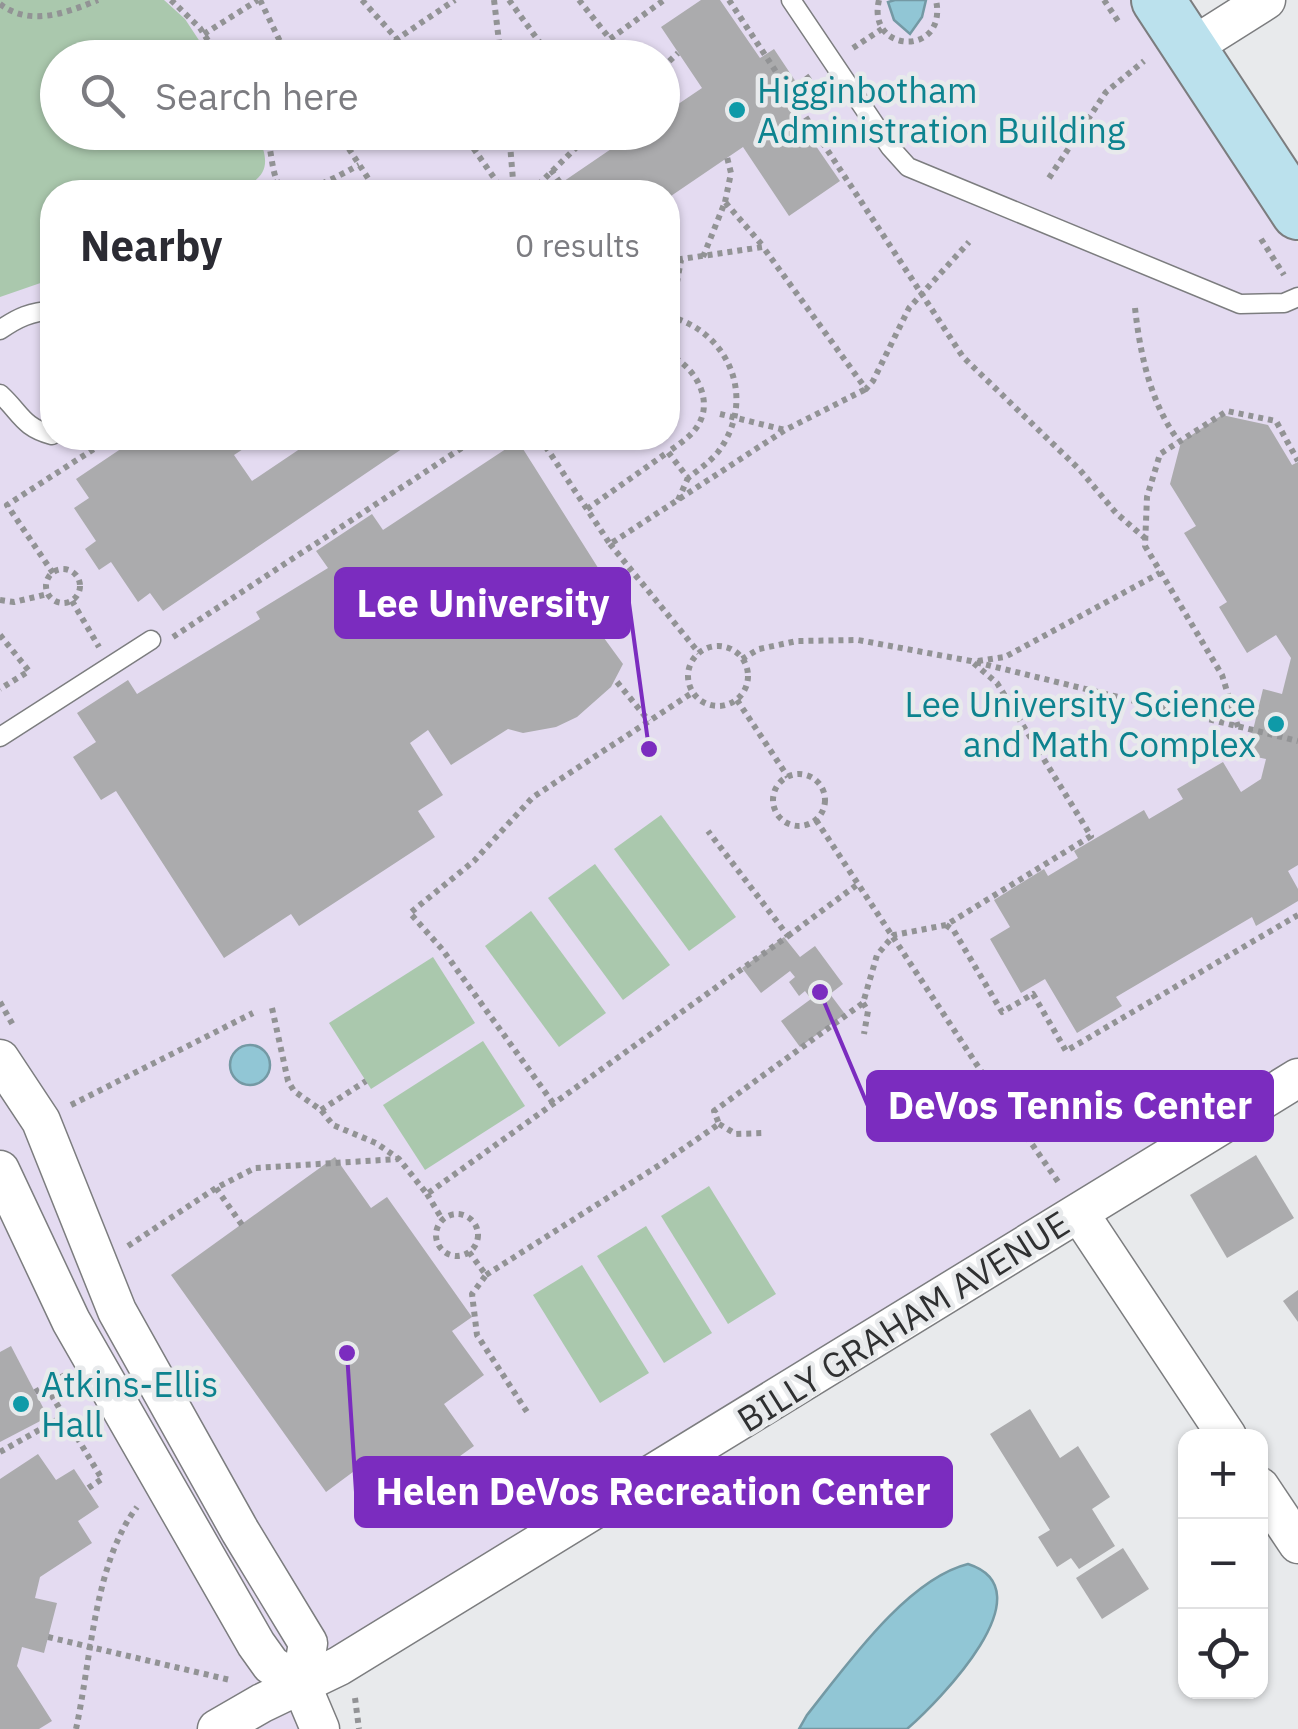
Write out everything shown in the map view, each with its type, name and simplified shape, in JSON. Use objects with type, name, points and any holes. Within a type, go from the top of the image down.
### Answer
[{"type":"main road","points":[[1158,0],[1167,55],[1298,213]]},
{"type":"street","points":[[1167,55],[1266,0]]},
{"type":"street","points":[[9,1046],[117,1311],[240,1531],[308,1643],[301,1684],[320,1729]]},
{"type":"street","name":"BILLY GRAHAM AVENUE","points":[[217,1729],[339,1666],[1072,1202],[1298,1078]]},
{"type":"street","points":[[0,1170],[71,1321],[256,1644],[270,1665],[301,1684]]},
{"type":"street","points":[[1072,1202],[1222,1429]]},
{"type":"street","points":[[1268,1499],[1298,1544]]},
{"type":"lane","points":[[791,0],[890,148],[908,167],[1240,304],[1284,303],[1298,297]]},
{"type":"lane","points":[[0,330],[16,318],[40,311]]},
{"type":"lane","points":[[0,394],[21,420],[40,431]]},
{"type":"lane","points":[[1,735],[151,640]]},
{"type":"path","points":[[0,4],[24,17],[40,18],[98,0]]},
{"type":"path","points":[[171,0],[208,40]]},
{"type":"path","points":[[204,34],[259,0],[281,40]]},
{"type":"path","points":[[362,0],[396,39],[454,0]]},
{"type":"path","points":[[494,0],[499,40]]},
{"type":"path","points":[[508,0],[538,40]]},
{"type":"path","points":[[579,0],[610,39],[664,0]]},
{"type":"path","points":[[729,0],[973,368],[1145,538]]},
{"type":"path","points":[[879,0],[877,17],[882,29],[905,42],[924,37],[937,22],[936,0]]},
{"type":"path","points":[[833,62],[882,29]]},
{"type":"path","points":[[1049,178],[1106,92],[1167,55]]},
{"type":"path","points":[[273,150],[277,180]]},
{"type":"path","points":[[349,150],[369,180]]},
{"type":"path","points":[[475,150],[496,180]]},
{"type":"path","points":[[510,150],[513,180]]},
{"type":"path","points":[[542,180],[573,150]]},
{"type":"path","points":[[704,257],[725,202],[731,173],[727,158]]},
{"type":"path","points":[[325,180],[359,165]]},
{"type":"path","points":[[552,170],[558,180]]},
{"type":"path","points":[[725,202],[764,247],[866,388]]},
{"type":"path","points":[[610,544],[785,430],[866,388],[874,381],[909,308],[968,242]]},
{"type":"path","points":[[680,265],[681,260],[764,247]]},
{"type":"path","points":[[1135,308],[1150,380],[1162,416],[1178,440]]},
{"type":"path","points":[[678,501],[688,478],[719,451],[734,418],[737,386],[726,356],[693,324],[680,319]]},
{"type":"path","points":[[680,363],[694,373],[703,403],[702,418],[695,430],[680,442]]},
{"type":"path","points":[[1238,727],[1222,675],[1145,546],[1147,497],[1160,454],[1227,411],[1276,421],[1298,461]]},
{"type":"path","points":[[720,414],[785,430]]},
{"type":"path","points":[[53,572],[7,505],[91,450]]},
{"type":"path","points":[[151,640],[159,646],[459,450]]},
{"type":"path","points":[[548,450],[610,544],[700,653]]},
{"type":"path","points":[[587,510],[670,450]]},
{"type":"path","points":[[668,452],[688,478]]},
{"type":"path","points":[[64,569],[78,577],[79,593],[72,601],[61,604],[48,594],[47,580],[53,572],[64,569]]},
{"type":"path","points":[[971,662],[1005,657],[1160,573]]},
{"type":"path","points":[[0,600],[14,602],[48,594]]},
{"type":"path","points":[[72,601],[110,666]]},
{"type":"path","points":[[0,635],[29,671],[0,688]]},
{"type":"path","points":[[742,659],[759,649],[797,641],[845,640],[971,662],[1298,741]]},
{"type":"path","points":[[708,648],[729,648],[742,659],[748,682],[736,700],[712,706],[692,693],[689,672],[700,653],[708,648]]},
{"type":"path","points":[[764,1133],[736,1134],[719,1124],[714,1110],[862,1003],[877,955],[894,935],[946,925],[1092,836],[997,682],[971,662]]},
{"type":"path","points":[[618,682],[649,721]]},
{"type":"path","points":[[554,1103],[442,949],[410,913],[474,861],[533,797],[692,693]]},
{"type":"path","points":[[736,700],[788,777]]},
{"type":"path","points":[[808,776],[821,786],[824,802],[816,820],[797,826],[775,811],[774,793],[788,777],[808,776]]},
{"type":"path","points":[[816,820],[1072,1202]]},
{"type":"path","points":[[708,831],[788,936]]},
{"type":"path","points":[[427,1194],[858,884]]},
{"type":"path","points":[[946,925],[954,930],[1002,1012],[1033,994],[1066,1051],[1298,915]]},
{"type":"path","points":[[0,1002],[9,1046]]},
{"type":"path","points":[[862,1003],[868,1011],[864,1034]]},
{"type":"path","points":[[272,1008],[288,1081],[294,1092],[321,1110],[333,1125],[376,1142],[399,1158],[442,1219],[436,1237],[442,1250],[455,1256],[469,1252],[478,1240],[473,1222],[456,1214],[442,1219]]},
{"type":"path","points":[[61,1110],[253,1013]]},
{"type":"path","points":[[321,1110],[366,1081]]},
{"type":"path","points":[[528,1415],[477,1336],[472,1294],[486,1275],[719,1124]]},
{"type":"path","points":[[115,1255],[216,1188],[255,1168],[399,1158]]},
{"type":"path","points":[[216,1188],[242,1224]]},
{"type":"path","points":[[469,1252],[486,1275]]},
{"type":"path","points":[[35,1392],[74,1370]]},
{"type":"path","points":[[46,1386],[102,1478],[86,1489]]},
{"type":"path","points":[[0,1452],[64,1416]]},
{"type":"path","points":[[76,1729],[98,1609],[124,1524],[147,1494]]},
{"type":"path","points":[[48,1637],[241,1683]]},
{"type":"path","points":[[355,1697],[359,1729]]},
{"type":"shaded area","points":[[0,0],[1145,0],[1298,244],[1298,1061],[301,1683],[320,1729],[0,1729]]},
{"type":"green space","points":[[0,0],[164,0],[185,19],[199,40],[40,40],[40,150],[263,150],[264,170],[256,180],[40,180],[40,283],[0,297]]},
{"type":"green space","points":[[661,815],[736,917],[689,951],[614,849]]},
{"type":"green space","points":[[595,864],[670,965],[623,1000],[548,898]]},
{"type":"green space","points":[[531,911],[606,1013],[559,1047],[485,946]]},
{"type":"green space","points":[[433,957],[475,1023],[371,1089],[329,1023]]},
{"type":"green space","points":[[483,1041],[525,1106],[425,1170],[383,1105]]},
{"type":"green space","points":[[709,1186],[776,1294],[728,1324],[661,1216]]},
{"type":"green space","points":[[646,1226],[712,1333],[664,1363],[597,1256]]},
{"type":"green space","points":[[582,1265],[649,1373],[600,1403],[533,1295]]},
{"type":"water","points":[[926,0],[922,17],[910,34],[894,20],[888,2]]},
{"type":"water","points":[[250,1045],[264,1051],[270,1065],[264,1079],[250,1085],[236,1079],[230,1065],[236,1051]]},
{"type":"water","points":[[968,1564],[990,1577],[997,1597],[993,1620],[962,1671],[922,1715],[907,1729],[799,1729],[859,1650],[901,1605],[945,1573]]},
{"type":"building","name":"Higginbotham Administration Building","points":[[701,0],[720,0],[760,58],[774,49],[812,106],[796,117],[840,181],[789,216],[743,147],[680,190],[680,180],[566,180],[610,150],[680,150],[680,103],[702,88],[680,55],[680,40],[670,40],[661,27]]},
{"type":"building","name":"Lee University Science and Math Complex","points":[[1222,415],[1268,425],[1292,465],[1298,462],[1298,865],[1288,871],[1298,889],[1298,901],[1256,926],[1252,917],[1116,997],[1122,1006],[1077,1033],[1045,979],[1021,993],[990,939],[1010,927],[994,900],[1044,869],[1048,876],[1078,858],[1074,851],[1144,810],[1149,819],[1183,799],[1177,789],[1223,762],[1241,792],[1261,779],[1266,759],[1247,755],[1263,689],[1282,694],[1291,658],[1276,635],[1247,653],[1219,607],[1227,602],[1184,533],[1196,526],[1170,484],[1181,442]]},
{"type":"building","points":[[119,450],[242,450],[234,455],[252,481],[298,450],[400,450],[163,611],[150,593],[138,602],[111,562],[99,570],[85,549],[96,541],[74,508],[89,498],[76,479]]},
{"type":"building","points":[[504,450],[524,450],[631,620],[604,638],[623,664],[611,687],[577,717],[556,727],[523,733],[508,729],[451,765],[428,730],[410,743],[443,795],[418,811],[435,837],[299,926],[291,914],[224,958],[116,791],[101,800],[73,757],[96,742],[77,713],[128,680],[137,694],[260,619],[256,612],[328,568],[316,551],[372,514],[383,530]]},
{"type":"building","points":[[784,937],[800,957],[815,946],[843,984],[830,994],[845,1014],[800,1047],[781,1021],[811,999],[805,991],[799,996],[789,982],[795,977],[790,971],[761,993],[742,968]]},
{"type":"building","points":[[1256,1155],[1294,1218],[1227,1258],[1190,1195]]},
{"type":"building","points":[[335,1157],[371,1208],[387,1197],[472,1317],[452,1331],[484,1375],[444,1404],[474,1446],[389,1507],[361,1466],[326,1492],[171,1275]]},
{"type":"building","points":[[1298,1290],[1298,1322],[1283,1301]]},
{"type":"building","name":"Atkins-Ellis Hall","points":[[11,1346],[48,1417],[0,1442],[0,1352]]},
{"type":"building","points":[[1030,1409],[1060,1458],[1078,1446],[1110,1497],[1092,1509],[1115,1546],[1079,1569],[1071,1558],[1057,1567],[1038,1537],[1050,1530],[990,1434]]},
{"type":"building","points":[[38,1454],[56,1480],[74,1469],[99,1507],[78,1521],[92,1543],[40,1577],[35,1598],[57,1603],[44,1653],[22,1647],[17,1666],[52,1721],[39,1729],[0,1729],[0,1479]]},
{"type":"building","points":[[1123,1548],[1149,1589],[1102,1619],[1076,1578]]},
{"type":"place","name":"Higginbotham Administration Building","points":[[737,110]]},
{"type":"place","name":"Lee University Science and Math Complex","points":[[1276,724]]},
{"type":"place","name":"Lee University","points":[[649,749]]},
{"type":"place","name":"DeVos Tennis Center","points":[[820,992]]},
{"type":"place","name":"Helen DeVos Recreation Center","points":[[347,1353]]},
{"type":"place","name":"Atkins-Ellis Hall","points":[[21,1404]]}]
